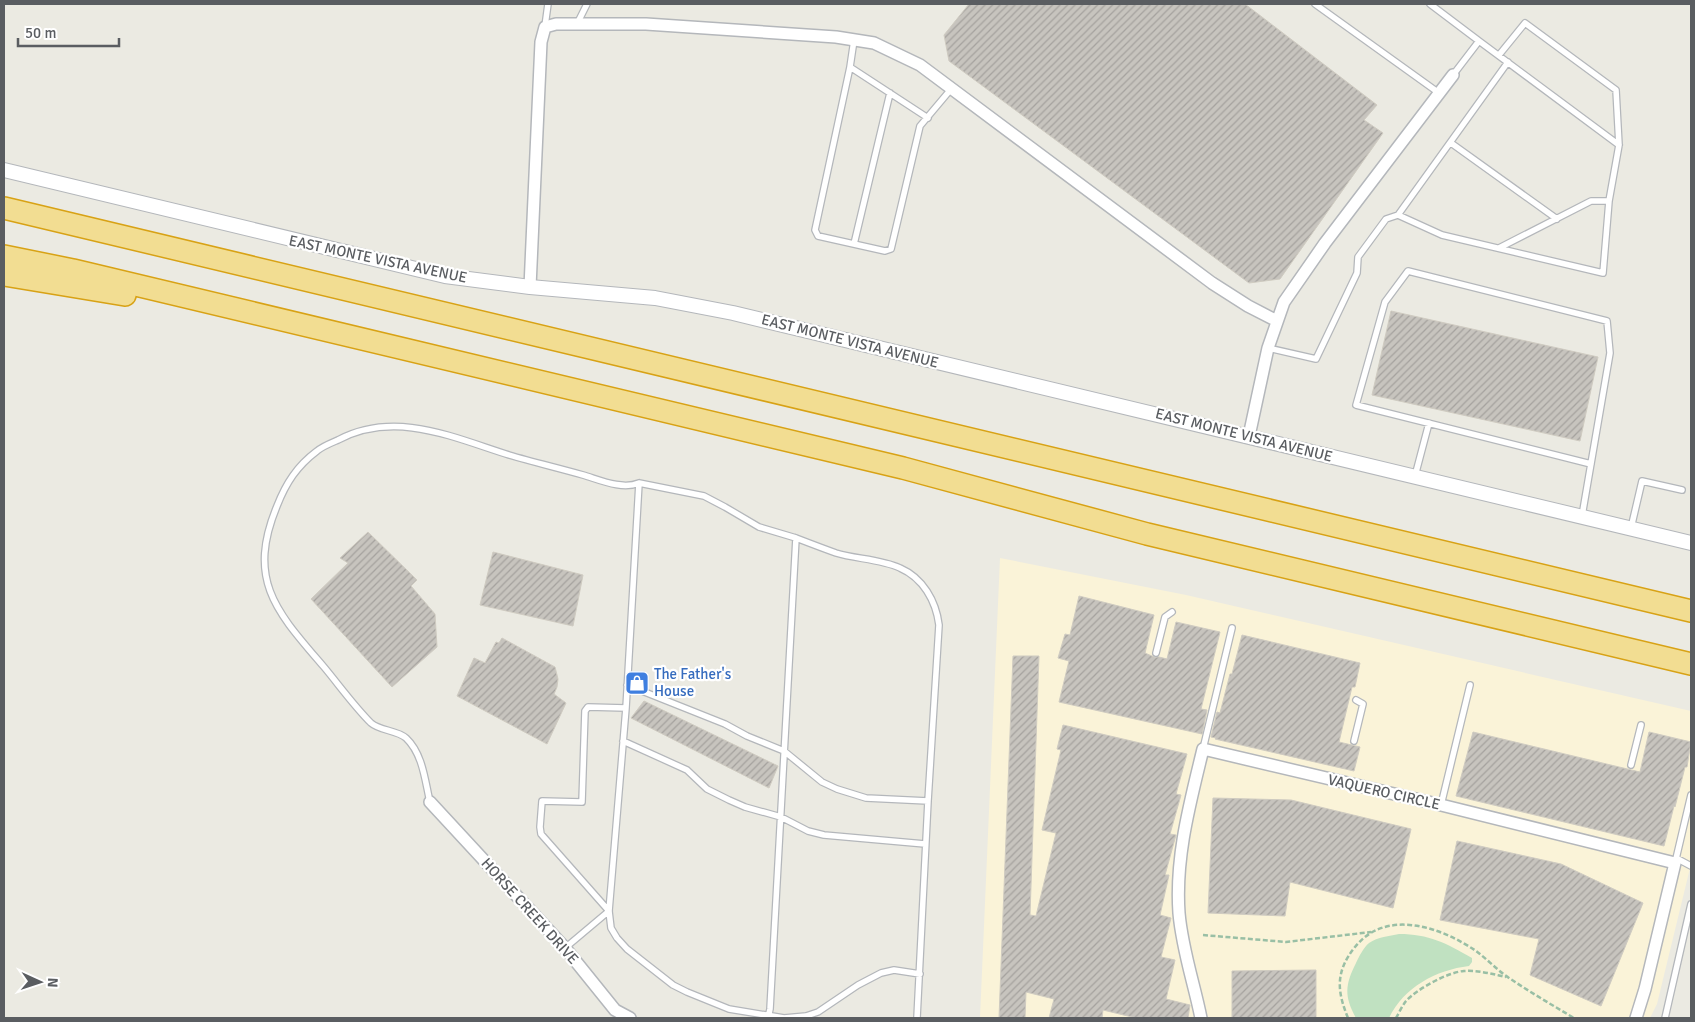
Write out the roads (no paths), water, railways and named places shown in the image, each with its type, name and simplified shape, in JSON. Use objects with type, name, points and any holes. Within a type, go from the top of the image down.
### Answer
[{"type":"highway","points":[[4,208],[1691,611]]},
{"type":"highway","points":[[4,256],[73,270],[874,461],[1147,534],[1691,664]]},
{"type":"highway","points":[[4,275],[156,301],[217,304]]},
{"type":"street","points":[[530,287],[541,42],[545,27],[556,24],[646,24],[836,37],[874,43],[920,65],[1212,283],[1248,306],[1277,321]]},
{"type":"street","points":[[1248,436],[1268,348],[1284,302],[1325,243],[1453,75]]},
{"type":"street","name":"EAST MONTE VISTA AVENUE","points":[[4,170],[445,276],[530,287],[655,298],[733,313],[1691,543]]},
{"type":"street","points":[[1201,1018],[1186,956],[1179,913],[1179,872],[1184,829],[1203,750]]},
{"type":"street","name":"VAQUERO CIRCLE","points":[[1203,750],[1676,860]]},
{"type":"street","name":"HORSE CREEK DRIVE","points":[[430,802],[565,948],[616,1010],[630,1018]]},
{"type":"street","points":[[1636,1018],[1645,989],[1676,860]]},
{"type":"lane","points":[[545,27],[548,4]]},
{"type":"lane","points":[[577,24],[587,4]]},
{"type":"lane","points":[[1315,4],[1439,93]]},
{"type":"lane","points":[[1430,4],[1620,144]]},
{"type":"lane","points":[[1398,215],[1442,234],[1603,273],[1609,201],[1620,144],[1616,90],[1525,24],[1499,56]]},
{"type":"lane","points":[[854,40],[850,67],[815,230],[818,236],[885,251],[891,249],[920,126],[952,88]]},
{"type":"lane","points":[[1453,75],[1479,41]]},
{"type":"lane","points":[[1268,348],[1316,359],[1357,273],[1358,257],[1386,219],[1398,215],[1508,62]]},
{"type":"lane","points":[[850,67],[928,118]]},
{"type":"lane","points":[[854,244],[890,93]]},
{"type":"lane","points":[[1451,143],[1556,219]]},
{"type":"lane","points":[[1499,248],[1591,201],[1609,201]]},
{"type":"lane","points":[[1582,516],[1591,464],[1610,353],[1607,321],[1408,271],[1385,302],[1356,405],[1591,464]]},
{"type":"lane","points":[[1415,476],[1429,424]]},
{"type":"lane","points":[[430,802],[418,754],[405,737],[373,724],[289,626],[271,596],[264,571],[266,544],[271,520],[286,485],[300,465],[319,449],[351,433],[375,427],[393,425],[414,428],[458,438],[510,455],[631,487],[639,483],[704,496],[759,527],[836,553],[899,567],[915,577],[929,594],[938,611],[939,625],[917,1018]]},
{"type":"lane","points":[[1631,528],[1642,482],[1682,490]]},
{"type":"lane","points":[[639,483],[626,708],[609,911],[611,928],[626,949],[673,985],[729,1009],[768,1017],[806,1016],[818,1012],[853,988],[880,973],[894,970],[920,974]]},
{"type":"lane","points":[[768,1017],[796,538]]},
{"type":"lane","points":[[1156,653],[1164,617],[1172,612]]},
{"type":"lane","points":[[1203,750],[1232,628]]},
{"type":"lane","points":[[627,685],[725,724],[747,736],[784,751],[822,782],[837,789],[866,798],[928,801]]},
{"type":"lane","points":[[1441,805],[1470,685]]},
{"type":"lane","points":[[1354,741],[1363,704],[1356,700]]},
{"type":"lane","points":[[609,911],[542,834],[540,827],[542,801],[582,802],[585,711],[588,707],[594,706],[626,708]]},
{"type":"lane","points":[[1631,765],[1641,725]]},
{"type":"lane","points":[[623,741],[687,770],[708,789],[729,800],[745,807],[781,817],[808,831],[824,835],[926,844]]},
{"type":"lane","points":[[1691,795],[1676,860],[1691,866]]},
{"type":"lane","points":[[1666,1018],[1691,904]]},
{"type":"lane","points":[[565,948],[609,911]]},
{"type":"place","name":"The Father's House","points":[[637,683]]}]
